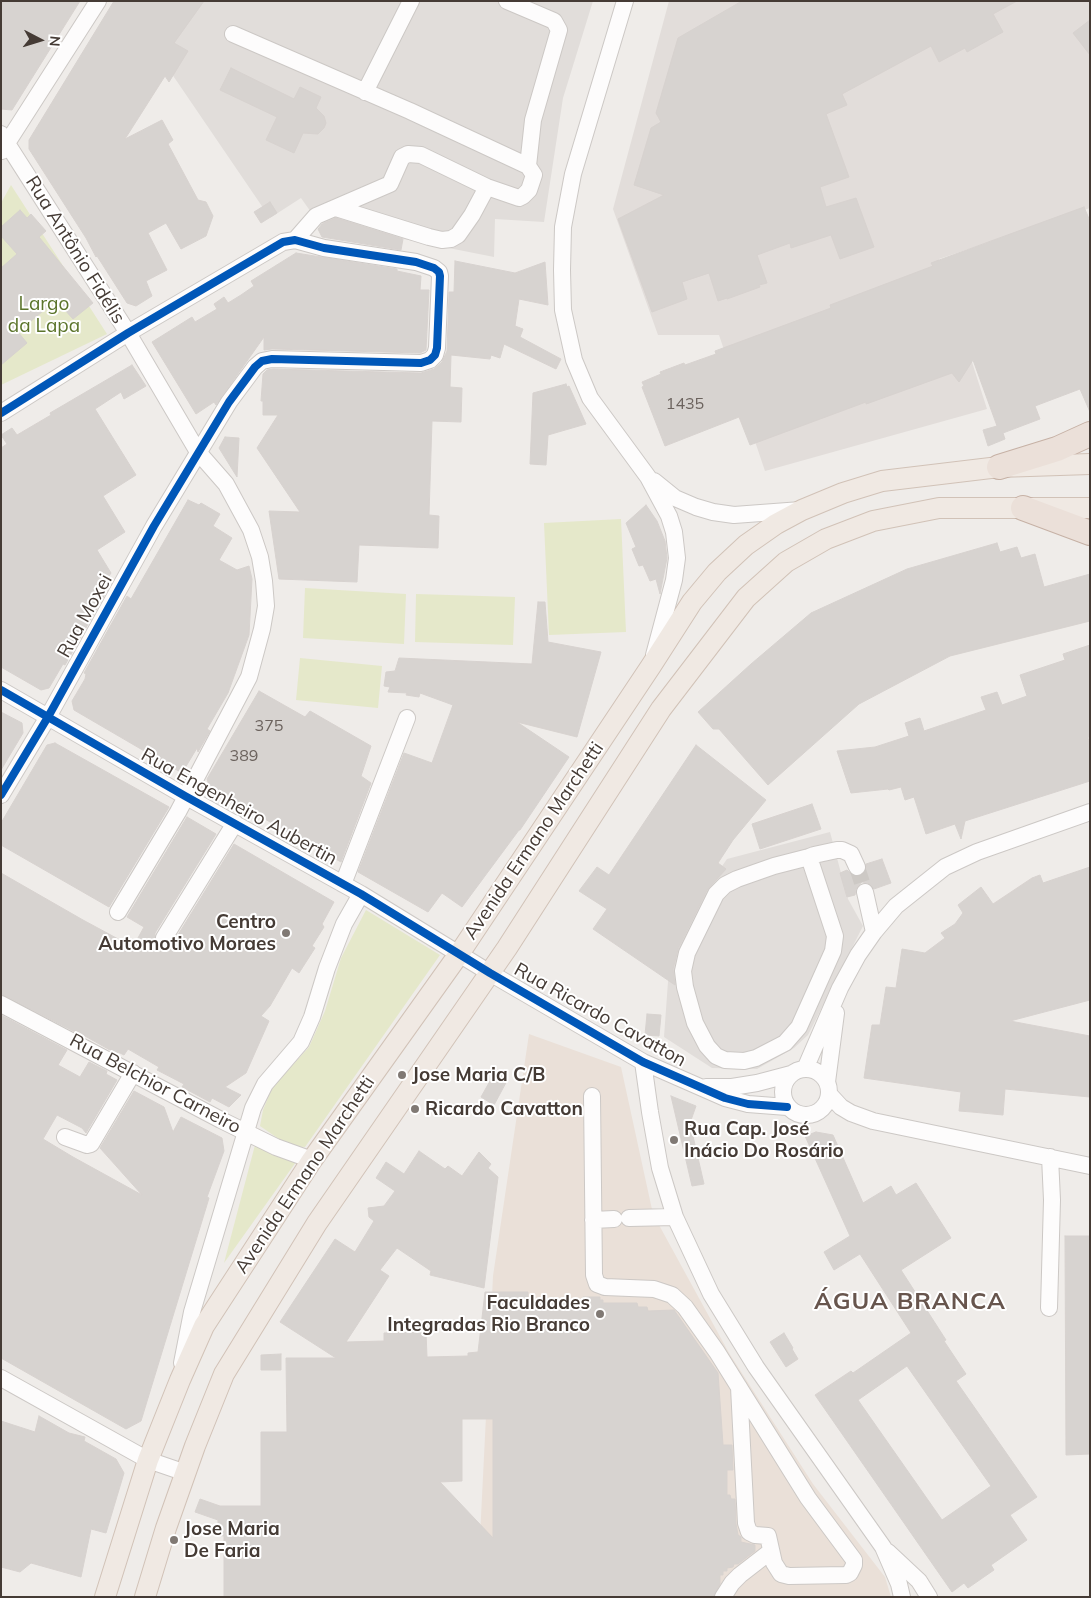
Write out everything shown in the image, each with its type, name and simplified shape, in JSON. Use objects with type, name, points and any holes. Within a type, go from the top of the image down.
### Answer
[{"type":"highway","points":[[999,467],[1057,449],[1090,434]]},
{"type":"highway","points":[[1023,508],[1090,533]]},
{"type":"main road","name":"Avenida Ermano Marchetti","points":[[105,1597],[148,1460],[204,1326],[312,1160],[459,954],[692,602],[717,572],[746,545],[776,524],[802,510],[843,493],[882,481],[999,467],[1090,464]]},
{"type":"main road","name":"Avenida Ermano Marchetti","points":[[145,1597],[166,1528],[186,1472],[224,1374],[234,1357],[317,1223],[490,972],[661,708],[746,598],[786,562],[826,539],[873,522],[939,508],[1090,508]]},
{"type":"street","points":[[3,143],[98,1]]},
{"type":"street","points":[[366,92],[411,1]]},
{"type":"street","points":[[507,1],[554,21],[559,30],[533,120],[528,166]]},
{"type":"street","points":[[625,1],[573,174],[563,227],[563,310],[574,360],[590,398],[648,477],[669,516],[674,532],[677,558],[674,580],[651,666]]},
{"type":"street","points":[[1,413],[128,333],[283,242],[295,240],[316,216],[390,184],[402,157],[408,154],[421,155],[487,187],[519,198],[529,190],[533,179],[532,170],[528,166],[233,34]]},
{"type":"street","name":"Rua Antônio Fidélis","points":[[3,143],[128,333],[198,452],[226,484],[251,530],[260,557],[266,606],[262,630],[249,677],[186,796],[118,912]]},
{"type":"street","points":[[336,208],[429,237],[442,240],[450,239],[458,235],[472,215],[487,187]]},
{"type":"street","name":"Rua Moxei","points":[[1,795],[48,717],[154,526],[229,402],[255,367],[262,361],[272,359],[421,363],[430,360],[435,355],[438,348],[441,281],[439,272],[434,268],[416,262],[324,248],[295,240]]},
{"type":"street","points":[[648,477],[675,498],[714,512],[740,515],[802,510]]},
{"type":"street","name":"Rua Engenheiro Aubertin","points":[[1,690],[361,894],[459,954]]},
{"type":"street","points":[[343,884],[407,718]]},
{"type":"street","points":[[840,988],[827,1102],[816,1113],[801,1115],[793,1112],[788,1107],[783,1093],[784,1086],[798,1072],[840,988],[858,955],[896,906],[945,867],[977,852],[1090,812]]},
{"type":"street","points":[[164,938],[235,823]]},
{"type":"street","points":[[808,857],[835,936],[833,951],[799,1027],[785,1043],[756,1058],[744,1061],[725,1060],[716,1056],[707,1046],[695,1024],[684,988],[683,971],[687,953],[716,894],[725,885],[737,879],[774,866],[808,857],[842,850],[851,854],[857,867]]},
{"type":"street","points":[[865,892],[874,932]]},
{"type":"street","points":[[180,1380],[192,1312],[253,1108],[266,1084],[301,1042],[312,1017],[327,968],[344,924],[361,894]]},
{"type":"street","name":"Rua Ricardo Cavatton","points":[[459,954],[643,1062],[725,1098],[748,1104],[788,1107]]},
{"type":"street","name":"Rua Belchior Carneiro","points":[[1,1004],[276,1147],[312,1160]]},
{"type":"street","points":[[643,1062],[660,1168],[675,1217],[711,1294],[756,1367],[883,1548],[899,1584],[902,1597]]},
{"type":"street","points":[[798,1072],[818,1072],[841,1106],[851,1113],[873,1121],[1090,1166]]},
{"type":"street","name":"Rua Ricardo Cavatton","points":[[699,1087],[757,1083],[798,1072]]},
{"type":"street","points":[[65,1137],[87,1145],[91,1144],[134,1073]]},
{"type":"street","points":[[592,1096],[594,1276],[597,1284],[605,1287],[654,1289],[672,1295],[690,1314],[717,1352],[739,1387],[808,1498],[854,1560],[850,1573],[789,1576],[781,1574],[774,1563],[768,1536],[755,1535],[749,1532],[746,1523],[739,1387]]},
{"type":"street","points":[[1049,1308],[1052,1200],[1050,1157]]},
{"type":"street","points":[[594,1220],[675,1217]]},
{"type":"street","points":[[1,1378],[148,1460],[186,1472]]},
{"type":"street","points":[[883,1548],[919,1581],[929,1597]]},
{"type":"street","points":[[723,1597],[740,1575],[771,1551]]},
{"type":"shaded area","points":[[199,1],[593,1],[563,98],[544,222],[495,219],[494,257],[318,222],[301,198],[270,218],[161,58]]},
{"type":"shaded area","points":[[669,1],[1090,1],[1090,208],[939,259],[987,409],[765,471],[719,335],[658,335],[613,209]]},
{"type":"shaded area","points":[[830,832],[848,899],[863,926],[808,1035],[794,1048],[757,1069],[712,1068],[664,1037],[669,968],[704,892],[727,859]]},
{"type":"shaded area","name":"Faculdades Integradas Rio Branco","points":[[529,1034],[621,1067],[653,1214],[729,1353],[813,1484],[885,1577],[891,1597],[477,1597],[493,1276]]},
{"type":"green space","name":"Largo da Lapa","points":[[11,185],[107,334],[1,385],[1,203]]},
{"type":"green space","points":[[621,519],[626,632],[549,635],[544,523]]},
{"type":"green space","points":[[305,588],[406,594],[404,644],[303,638]]},
{"type":"green space","points":[[416,594],[515,597],[513,645],[415,642]]},
{"type":"green space","points":[[300,658],[382,666],[378,708],[296,700]]},
{"type":"green space","points":[[366,910],[440,955],[305,1147],[289,1146],[260,1126],[263,1110],[272,1088],[309,1047],[325,1011],[341,958]]},
{"type":"green space","points":[[255,1145],[296,1162],[224,1263]]},
{"type":"building","points":[[1,1],[80,1],[12,110],[1,109]]},
{"type":"building","points":[[114,1],[204,1],[174,43],[188,51],[169,82],[165,76],[125,139],[162,120],[173,140],[168,144],[198,200],[206,202],[213,216],[206,236],[181,249],[166,223],[148,233],[167,270],[146,281],[152,296],[136,306],[127,303],[29,149],[29,140]]},
{"type":"building","points":[[742,1],[1017,1],[993,14],[1003,32],[967,52],[965,48],[939,62],[931,46],[842,94],[847,105],[826,114],[849,177],[820,187],[826,207],[856,198],[874,247],[840,259],[831,235],[791,248],[790,243],[757,255],[767,283],[759,285],[760,287],[718,301],[709,273],[682,282],[687,299],[652,312],[618,219],[664,195],[634,185],[651,128],[661,122],[656,113],[678,38]]},
{"type":"building","points":[[1090,20],[1090,55],[1073,33]]},
{"type":"building","points":[[231,68],[294,99],[300,87],[321,97],[316,108],[324,116],[326,123],[324,128],[318,134],[303,133],[294,153],[266,140],[277,117],[220,90]]},
{"type":"building","points":[[270,202],[277,213],[261,223],[254,212]]},
{"type":"building","points":[[1084,207],[1090,221],[1090,412],[1080,389],[1035,406],[1040,419],[1003,433],[1005,439],[988,446],[983,430],[997,426],[973,360],[959,382],[952,373],[866,404],[866,402],[750,445],[739,417],[665,446],[642,387],[644,386],[642,382],[661,374],[660,372],[716,354],[715,351],[831,308],[830,305],[933,266],[931,263]]},
{"type":"building","points":[[20,210],[27,218],[31,214],[46,231],[39,237],[93,303],[73,319],[56,300],[18,332],[27,343],[1,365],[1,268],[17,254],[1,236],[1,227]]},
{"type":"building","points":[[336,218],[403,239],[401,250],[322,237],[318,229],[322,224]]},
{"type":"building","points":[[296,253],[397,269],[397,271],[421,276],[420,290],[429,290],[426,350],[420,353],[264,350],[264,337],[216,405],[214,402],[196,414],[152,342],[192,317],[195,322],[217,309],[214,304],[224,297],[228,303],[241,295],[254,286],[251,281]]},
{"type":"building","points":[[455,261],[515,273],[545,262],[548,305],[519,299],[515,326],[523,329],[520,337],[561,359],[556,369],[504,344],[500,358],[491,355],[490,359],[451,355],[450,387],[462,388],[461,422],[432,421],[429,515],[439,516],[438,548],[359,545],[357,582],[279,579],[269,511],[300,512],[257,448],[278,415],[263,415],[263,401],[261,401],[263,374],[267,370],[273,369],[421,373],[434,369],[442,362],[447,351],[449,292],[454,292]]},
{"type":"building","points":[[132,365],[146,386],[124,399],[121,392],[95,409],[136,475],[103,496],[125,532],[97,550],[111,573],[105,582],[110,585],[65,665],[63,664],[49,688],[41,690],[1,667],[1,448],[7,444],[1,435],[12,428],[17,435],[51,415],[50,413]]},
{"type":"building","points":[[566,384],[567,387],[569,386],[586,424],[548,435],[546,465],[530,464],[533,393]]},
{"type":"building","points":[[225,437],[239,438],[237,477],[219,448]]},
{"type":"building","points":[[188,500],[199,505],[201,503],[220,514],[213,526],[232,538],[219,560],[237,570],[249,566],[252,579],[249,635],[228,693],[207,729],[210,731],[198,752],[197,748],[182,773],[74,710],[72,701],[85,679],[86,674],[84,673],[127,596],[131,599]]},
{"type":"building","points":[[646,505],[657,521],[665,541],[667,558],[660,594],[656,579],[650,581],[643,565],[639,566],[632,549],[636,547],[626,523]]},
{"type":"building","points":[[997,543],[1000,552],[1017,547],[1021,558],[1035,554],[1044,587],[1090,574],[1090,621],[950,656],[859,704],[768,785],[719,729],[713,729],[698,712],[811,613],[907,569]]},
{"type":"building","points":[[538,602],[545,602],[548,642],[601,652],[577,737],[517,722],[569,757],[520,830],[462,907],[442,893],[428,912],[358,872],[404,753],[432,763],[453,705],[420,693],[419,697],[406,695],[407,693],[388,692],[390,687],[384,686],[386,672],[395,671],[399,658],[532,664]]},
{"type":"building","points":[[1090,645],[1090,733],[1088,738],[1090,744],[1090,781],[965,821],[961,839],[955,824],[926,834],[914,797],[905,800],[901,787],[889,790],[851,793],[837,751],[875,747],[909,736],[905,723],[920,718],[924,731],[986,710],[981,697],[997,692],[1002,705],[1027,696],[1020,675],[1065,660],[1063,654]]},
{"type":"building","points":[[259,691],[305,717],[310,711],[371,746],[361,776],[371,783],[341,862],[210,788],[207,779]]},
{"type":"building","points":[[1,712],[22,723],[23,733],[1,770]]},
{"type":"building","points":[[55,743],[169,807],[109,907],[1,845],[1,823],[47,745]]},
{"type":"building","points":[[696,745],[766,800],[733,840],[718,863],[726,869],[707,890],[678,949],[673,969],[675,985],[593,929],[607,909],[579,891],[597,867],[609,875]]},
{"type":"building","points":[[812,804],[821,829],[760,849],[752,824]]},
{"type":"building","points":[[187,817],[216,834],[155,933],[155,942],[159,947],[168,947],[173,943],[234,844],[334,902],[322,924],[324,927],[312,946],[315,948],[299,973],[292,968],[270,1006],[261,1016],[269,1021],[246,1073],[225,1087],[241,1095],[229,1107],[212,1098],[210,1102],[182,1087],[184,1084],[157,1070],[159,1067],[128,1049],[124,1055],[118,1052],[117,1054],[78,1032],[1,994],[1,873],[133,947],[144,927],[127,917]]},
{"type":"building","points":[[882,859],[891,883],[874,889],[868,883],[862,882],[856,889],[855,895],[847,897],[840,873],[847,870],[852,875],[861,876],[865,872],[866,864]]},
{"type":"building","points":[[1090,867],[1090,1000],[1010,1021],[1090,1036],[1090,1097],[1005,1089],[1003,1115],[959,1111],[961,1092],[864,1078],[872,1025],[880,1025],[886,987],[896,988],[902,949],[925,953],[945,938],[941,933],[955,924],[963,913],[958,905],[981,887],[993,904],[1032,878],[1040,875],[1043,883]]},
{"type":"building","points":[[647,1014],[661,1015],[659,1036],[645,1035]]},
{"type":"building","points":[[1,1015],[67,1050],[58,1065],[80,1077],[89,1062],[107,1071],[106,1074],[117,1080],[86,1133],[82,1128],[57,1115],[43,1139],[73,1157],[142,1195],[100,1148],[134,1091],[164,1107],[173,1132],[181,1117],[222,1138],[224,1151],[207,1197],[209,1198],[141,1421],[126,1429],[1,1358]]},
{"type":"building","points":[[495,1072],[508,1079],[494,1105],[481,1097]]},
{"type":"building","points":[[671,1096],[696,1106],[690,1123],[704,1184],[692,1186]]},
{"type":"building","points":[[816,1132],[833,1135],[863,1203],[891,1186],[896,1195],[916,1183],[951,1238],[901,1270],[966,1374],[956,1381],[1037,1497],[1010,1515],[1027,1540],[991,1565],[994,1570],[968,1588],[964,1583],[952,1592],[815,1395],[851,1371],[853,1373],[911,1333],[860,1254],[834,1270],[824,1252],[850,1236],[805,1136]],"holes":[[[907,1366],[991,1486],[942,1520],[858,1400]]]},
{"type":"building","points":[[419,1151],[445,1169],[448,1166],[462,1176],[479,1152],[491,1164],[488,1168],[498,1177],[484,1288],[430,1275],[431,1271],[397,1248],[380,1270],[389,1276],[346,1342],[384,1341],[384,1333],[426,1332],[427,1357],[468,1356],[468,1353],[478,1352],[485,1292],[528,1292],[528,1304],[583,1303],[583,1297],[600,1297],[603,1303],[637,1303],[638,1307],[647,1307],[648,1311],[674,1310],[718,1373],[723,1445],[732,1445],[733,1470],[727,1470],[727,1495],[730,1495],[731,1499],[735,1499],[736,1524],[741,1542],[755,1545],[755,1551],[738,1564],[727,1568],[727,1571],[723,1571],[723,1575],[720,1575],[720,1584],[713,1597],[224,1597],[224,1536],[218,1535],[218,1520],[195,1512],[200,1499],[220,1506],[261,1506],[261,1432],[287,1432],[286,1358],[336,1358],[280,1322],[335,1239],[355,1252],[374,1221],[369,1217],[368,1208],[384,1206],[395,1191],[376,1178],[386,1162],[404,1174]],"holes":[[[462,1419],[493,1419],[493,1538],[440,1482],[462,1481]]]},
{"type":"building","points":[[1065,1236],[1090,1236],[1090,1454],[1066,1455]]},
{"type":"building","points":[[784,1333],[798,1359],[786,1367],[770,1342]]},
{"type":"building","points":[[281,1354],[281,1370],[261,1370],[261,1355]]},
{"type":"building","points":[[39,1416],[69,1433],[85,1437],[84,1441],[116,1459],[124,1473],[106,1533],[91,1529],[81,1577],[31,1563],[20,1572],[1,1567],[1,1421],[35,1432]]},
{"type":"tunnel","points":[[857,867],[865,892]]},
{"type":"cycle path","points":[[1,413],[128,333],[283,242],[295,240],[324,248],[416,262],[434,268],[439,272],[437,348],[435,355],[430,360],[421,363],[272,359],[262,361],[255,367],[229,402],[154,526],[48,717],[1,795]]},
{"type":"cycle path","points":[[1,690],[185,796],[361,894],[490,973],[643,1062],[725,1098],[748,1104],[787,1107]]},
{"type":"place","name":"Centro Automotivo Moraes","points":[[286,933]]},
{"type":"place","name":"Jose Maria C/B","points":[[402,1075]]},
{"type":"place","name":"Ricardo Cavatton","points":[[415,1109]]},
{"type":"place","name":"Rua Cap. José Inácio Do Rosário","points":[[674,1140]]},
{"type":"place","name":"Faculdades Integradas Rio Branco","points":[[600,1314]]},
{"type":"place","name":"Jose Maria De Faria","points":[[174,1540]]},
{"type":"district","name":"ÁGUA BRANCA","points":[[910,1302]]}]
